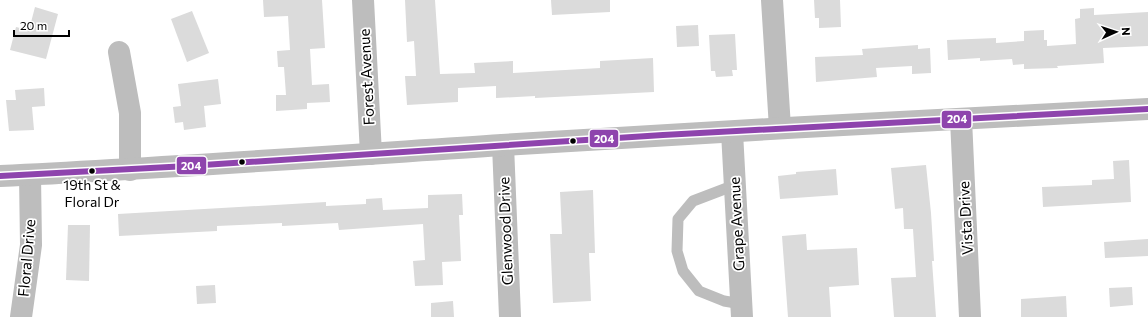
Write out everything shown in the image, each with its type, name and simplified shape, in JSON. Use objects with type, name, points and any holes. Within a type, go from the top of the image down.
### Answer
[{"type":"street","name":"Forest Avenue","points":[[363,0],[371,154]]},
{"type":"street","points":[[772,0],[780,128]]},
{"type":"street","points":[[119,52],[130,113],[130,170]]},
{"type":"street","points":[[0,176],[130,170],[780,128],[1148,109]]},
{"type":"street","name":"Vista Drive","points":[[961,119],[970,317]]},
{"type":"street","name":"Grape Avenue","points":[[732,132],[742,310]]},
{"type":"street","name":"Glenwood Drive","points":[[503,145],[510,317]]},
{"type":"street","name":"Floral Drive","points":[[21,317],[31,245],[30,175]]},
{"type":"lane","points":[[735,185],[693,201],[678,219],[677,251],[683,271],[699,291],[742,310]]},
{"type":"building","points":[[263,0],[322,0],[325,48],[310,49],[312,85],[329,84],[330,102],[307,103],[307,109],[276,111],[276,95],[286,95],[284,67],[278,67],[277,51],[290,50],[288,16],[264,17]]},
{"type":"building","points":[[405,0],[435,0],[440,74],[475,73],[474,63],[513,61],[513,73],[600,68],[600,61],[653,58],[654,92],[535,98],[535,96],[496,98],[496,86],[458,88],[458,102],[407,105],[405,76],[416,76],[414,41],[407,42]]},
{"type":"building","points":[[551,0],[610,0],[610,12],[552,15]]},
{"type":"building","points":[[814,0],[840,0],[841,27],[819,28],[819,18],[815,18]]},
{"type":"building","points":[[35,7],[58,14],[46,59],[10,50],[16,27],[29,30]]},
{"type":"building","points":[[1094,8],[1094,15],[1148,12],[1148,46],[1103,48],[1104,63],[1057,66],[1058,68],[1024,69],[1024,64],[1013,65],[1012,59],[980,61],[980,58],[948,60],[947,40],[996,38],[996,43],[1024,41],[1024,31],[1044,30],[1044,40],[1047,40],[1047,46],[1076,44],[1075,19],[1080,18],[1080,9]]},
{"type":"building","points":[[192,11],[209,53],[187,62],[171,19]]},
{"type":"building","points":[[698,25],[699,46],[677,47],[676,26]]},
{"type":"building","points":[[735,34],[737,70],[732,70],[733,76],[716,77],[715,71],[711,71],[709,35]]},
{"type":"building","points":[[918,45],[918,49],[930,48],[931,73],[912,74],[912,66],[876,68],[877,77],[816,82],[815,57],[863,55],[862,49]]},
{"type":"building","points":[[218,79],[221,104],[204,106],[206,127],[184,130],[183,122],[175,123],[173,107],[181,106],[178,84]]},
{"type":"building","points":[[44,88],[45,106],[32,107],[34,130],[9,131],[6,100],[16,100],[15,90]]},
{"type":"building","points":[[1129,160],[1131,202],[1043,207],[1042,187],[1092,185],[1092,180],[1114,179],[1113,161]]},
{"type":"building","points":[[926,165],[931,213],[934,261],[932,261],[936,317],[894,317],[891,278],[916,277],[913,229],[904,229],[903,208],[895,209],[891,168]]},
{"type":"building","points":[[836,169],[838,195],[780,199],[778,176],[796,174],[796,172]]},
{"type":"building","points":[[593,190],[595,253],[589,253],[591,301],[553,303],[550,234],[562,234],[560,192]]},
{"type":"building","points":[[462,194],[463,215],[459,215],[461,261],[442,262],[443,285],[415,286],[413,261],[425,260],[423,224],[339,230],[338,223],[282,226],[282,223],[217,226],[217,231],[119,236],[118,214],[326,202],[326,206],[366,204],[366,199],[382,198],[383,210],[428,208],[428,195]]},
{"type":"building","points":[[68,225],[90,225],[89,281],[66,280]]},
{"type":"building","points":[[806,234],[807,250],[857,248],[859,285],[829,287],[831,317],[788,317],[782,236]]},
{"type":"building","points":[[1148,239],[1148,256],[1105,258],[1104,242]]},
{"type":"building","points":[[215,285],[216,303],[197,304],[196,286]]},
{"type":"building","points":[[1132,287],[1133,305],[1110,307],[1109,288]]},
{"type":"building","points":[[1066,296],[1067,317],[1021,317],[1021,299]]},
{"type":"building","points":[[453,301],[454,317],[431,317],[431,303]]},
{"type":"transit line","name":"204","points":[[0,176],[188,166],[663,135],[1148,109]]},
{"type":"place","name":"19th St & Floral Dr","points":[[92,171]]}]
